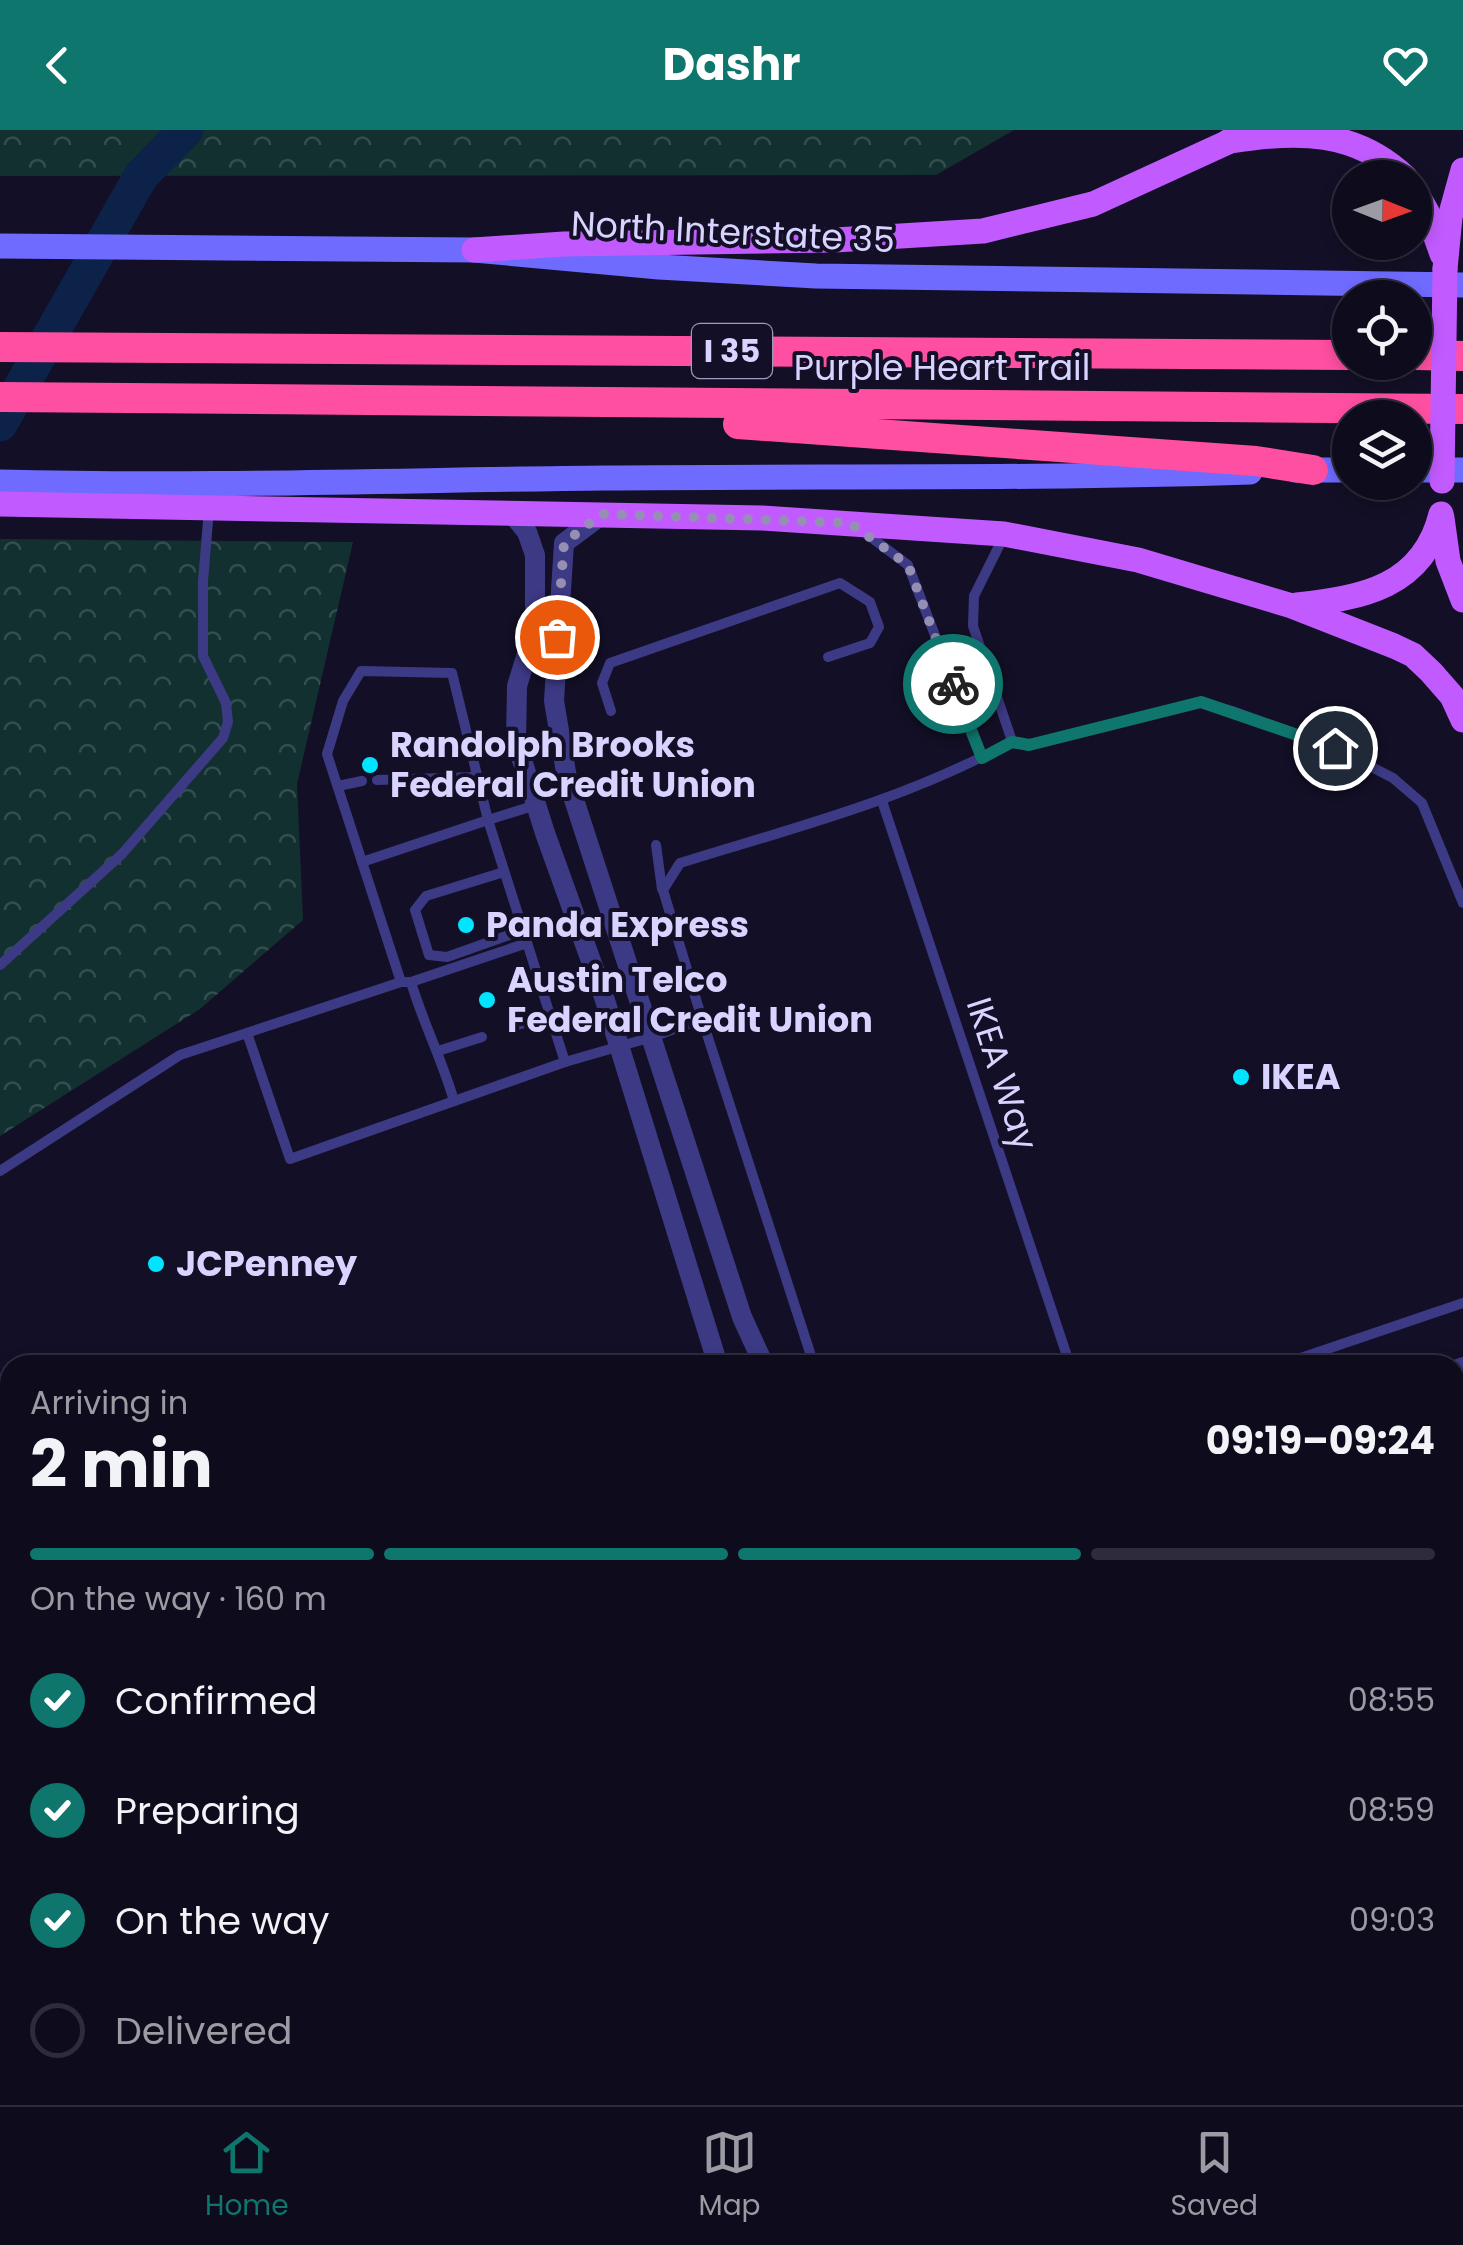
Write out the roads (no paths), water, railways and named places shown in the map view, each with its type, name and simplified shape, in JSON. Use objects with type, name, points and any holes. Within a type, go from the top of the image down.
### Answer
[{"type":"highway","name":"Purple Heart Trail","points":[[0,347],[1332,355]]},
{"type":"highway","points":[[1432,355],[1463,356]]},
{"type":"highway","name":"Purple Heart Trail","points":[[0,397],[1463,409]]},
{"type":"highway","points":[[342,402],[436,423],[745,424],[1256,461],[1314,470]]},
{"type":"main road","points":[[474,250],[564,244],[835,240],[983,230],[1093,204],[1236,136],[1277,131],[1331,133],[1376,152],[1385,160]]},
{"type":"main road","points":[[1292,606],[1364,596],[1385,586],[1428,547],[1441,514],[1453,476],[1454,277],[1450,217],[1463,170]]},
{"type":"main road","points":[[1432,224],[1454,277]]},
{"type":"main road","name":"North Interstate 35","points":[[0,246],[474,250],[816,276],[1454,277]]},
{"type":"main road","points":[[0,482],[169,486],[608,478],[1071,478],[1332,470]]},
{"type":"main road","points":[[0,504],[510,511],[850,523],[1004,534],[1138,560],[1292,606],[1413,655],[1452,696],[1463,720]]},
{"type":"main road","points":[[1441,514],[1448,560],[1463,600]]},
{"type":"street","points":[[510,511],[528,532],[535,555],[535,628],[517,686],[516,741],[620,1046],[715,1355]]},
{"type":"street","points":[[602,514],[564,543],[554,702],[567,778],[742,1317],[759,1355]]},
{"type":"lane","points":[[0,965],[122,854],[223,738],[228,722],[226,703],[203,656],[208,508]]},
{"type":"lane","points":[[850,523],[908,565],[982,758]]},
{"type":"lane","points":[[1004,534],[974,596],[973,626],[1012,742]]},
{"type":"lane","points":[[611,711],[602,683],[610,663],[840,583],[870,602],[879,627],[870,643],[828,657]]},
{"type":"lane","points":[[454,1101],[438,1051],[406,982],[362,862],[327,754],[343,700],[362,671],[452,673],[488,820],[565,1062]]},
{"type":"lane","points":[[662,890],[680,864],[882,800],[1012,742],[1029,745],[1201,702],[1335,748],[1393,778],[1422,804],[1463,903]]},
{"type":"lane","points":[[377,780],[477,777]]},
{"type":"lane","points":[[338,786],[362,781]]},
{"type":"lane","name":"IKEA Way","points":[[882,800],[1067,1355]]},
{"type":"lane","points":[[362,862],[536,805]]},
{"type":"lane","points":[[656,846],[662,890],[811,1355]]},
{"type":"lane","points":[[504,872],[426,896],[415,910],[429,955],[447,957],[523,930]]},
{"type":"lane","points":[[0,1172],[180,1055],[527,943]]},
{"type":"lane","points":[[514,1026],[550,1016]]},
{"type":"lane","points":[[247,1033],[290,1159],[565,1062],[652,1038],[702,1019]]},
{"type":"lane","points":[[438,1051],[482,1037]]},
{"type":"lane","points":[[1310,1355],[1463,1303]]},
{"type":"waterway","points":[[0,424],[141,176],[186,130]]},
{"type":"place","name":"Randolph Brooks Federal Credit Union","points":[[370,765]]},
{"type":"place","name":"Panda Express","points":[[466,925]]},
{"type":"place","name":"Austin Telco Federal Credit Union","points":[[487,1000]]},
{"type":"place","name":"IKEA","points":[[1241,1077]]},
{"type":"place","name":"JCPenney","points":[[156,1264]]}]
